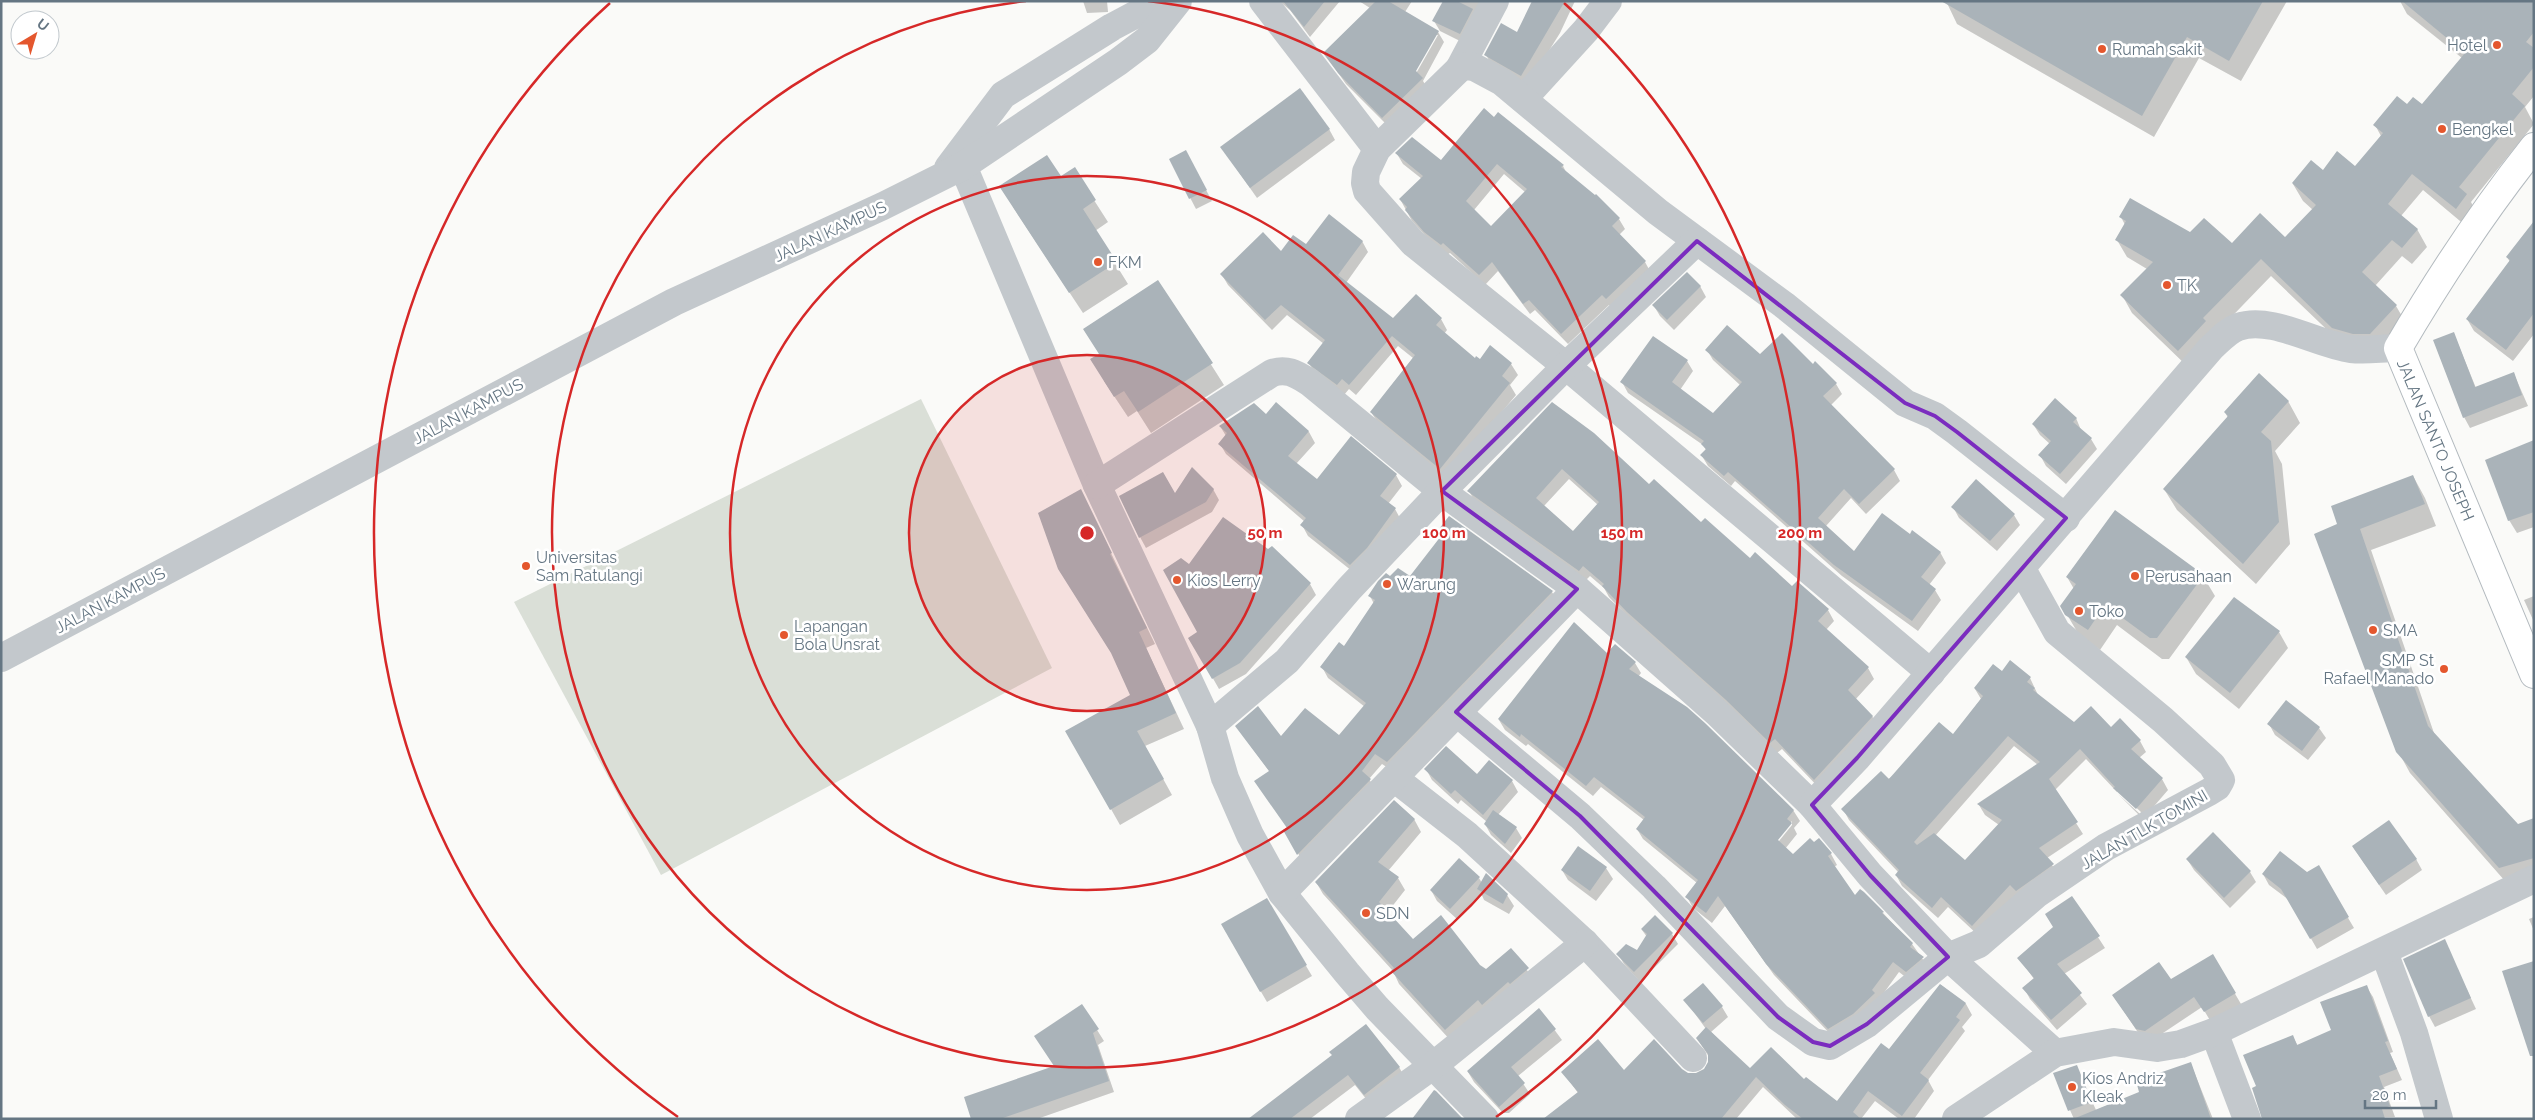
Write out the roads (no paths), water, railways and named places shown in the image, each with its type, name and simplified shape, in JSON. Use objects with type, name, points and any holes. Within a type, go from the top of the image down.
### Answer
[{"type":"main road","name":"JALAN SANTO JOSEPH","points":[[2534,147],[2489,204],[2444,270],[2398,348],[2534,674]]},
{"type":"street","name":"JALAN KAMPUS","points":[[952,172],[1003,95],[1146,8],[1152,1]]},
{"type":"street","name":"JALAN KAMPUS","points":[[1,658],[674,302],[883,206],[952,172],[1126,57],[1147,40],[1178,1]]},
{"type":"street","points":[[1263,1],[1377,149]]},
{"type":"street","points":[[1495,1],[1459,69],[1377,149],[1366,172],[1365,183],[1374,200],[1413,243],[1566,366],[1931,673]]},
{"type":"street","points":[[1523,99],[1586,30],[1608,1]]},
{"type":"street","points":[[1459,69],[1466,66],[1474,67],[1502,82],[1658,212],[1784,306],[1906,403],[1935,416],[2066,518]]},
{"type":"street","points":[[952,172],[1210,726],[1226,778],[1282,893],[1371,1001],[1486,1119]]},
{"type":"street","points":[[1210,726],[1287,662],[1349,589],[1442,491],[1566,366],[1697,241]]},
{"type":"street","points":[[1812,805],[1857,758],[2211,348],[2238,327],[2255,324],[2276,327],[2351,349],[2398,348]]},
{"type":"street","points":[[1098,485],[1272,373],[1279,371],[1292,372],[1309,382],[1442,491],[1577,589],[1716,712],[1812,805],[1870,875],[1948,957],[2055,1052]]},
{"type":"street","name":"JALAN TLK TOMINI","points":[[1948,957],[1979,944],[2037,894],[2106,847],[2209,792],[2217,787],[2220,780],[2212,765],[2163,720],[2057,632],[2022,568]]},
{"type":"street","points":[[1282,893],[1577,589]]},
{"type":"street","points":[[1456,712],[1580,816],[1654,887],[1778,1017],[1813,1042],[1830,1046],[1867,1024],[1948,957]]},
{"type":"street","points":[[1394,778],[1467,835],[1585,943],[1693,1058]]},
{"type":"street","points":[[1956,1119],[2055,1052],[2114,1042],[2138,1047],[2173,1046],[2214,1032],[2534,879]]},
{"type":"street","points":[[1358,1119],[1434,1064],[1585,943]]},
{"type":"street","points":[[2384,952],[2414,1034],[2440,1119]]},
{"type":"street","points":[[2214,1032],[2247,1119]]},
{"type":"place","name":"Hotel","points":[[2497,45]]},
{"type":"place","name":"Rumah sakit","points":[[2102,49]]},
{"type":"place","name":"Bengkel","points":[[2442,129]]},
{"type":"place","name":"FKM","points":[[1098,262]]},
{"type":"place","name":"TK","points":[[2167,285]]},
{"type":"place","name":"Universitas Sam Ratulangi","points":[[526,566]]},
{"type":"place","name":"Perusahaan","points":[[2135,576]]},
{"type":"place","name":"Kios Lerry","points":[[1177,580]]},
{"type":"place","name":"Warung","points":[[1387,584]]},
{"type":"place","name":"Toko","points":[[2079,611]]},
{"type":"place","name":"SMA","points":[[2373,630]]},
{"type":"place","name":"Lapangan Bola Unsrat","points":[[784,635]]},
{"type":"place","name":"SMP St Rafael Manado","points":[[2444,669]]},
{"type":"place","name":"SDN","points":[[1366,913]]},
{"type":"place","name":"Kios Andriz Kleak","points":[[2072,1087]]}]
